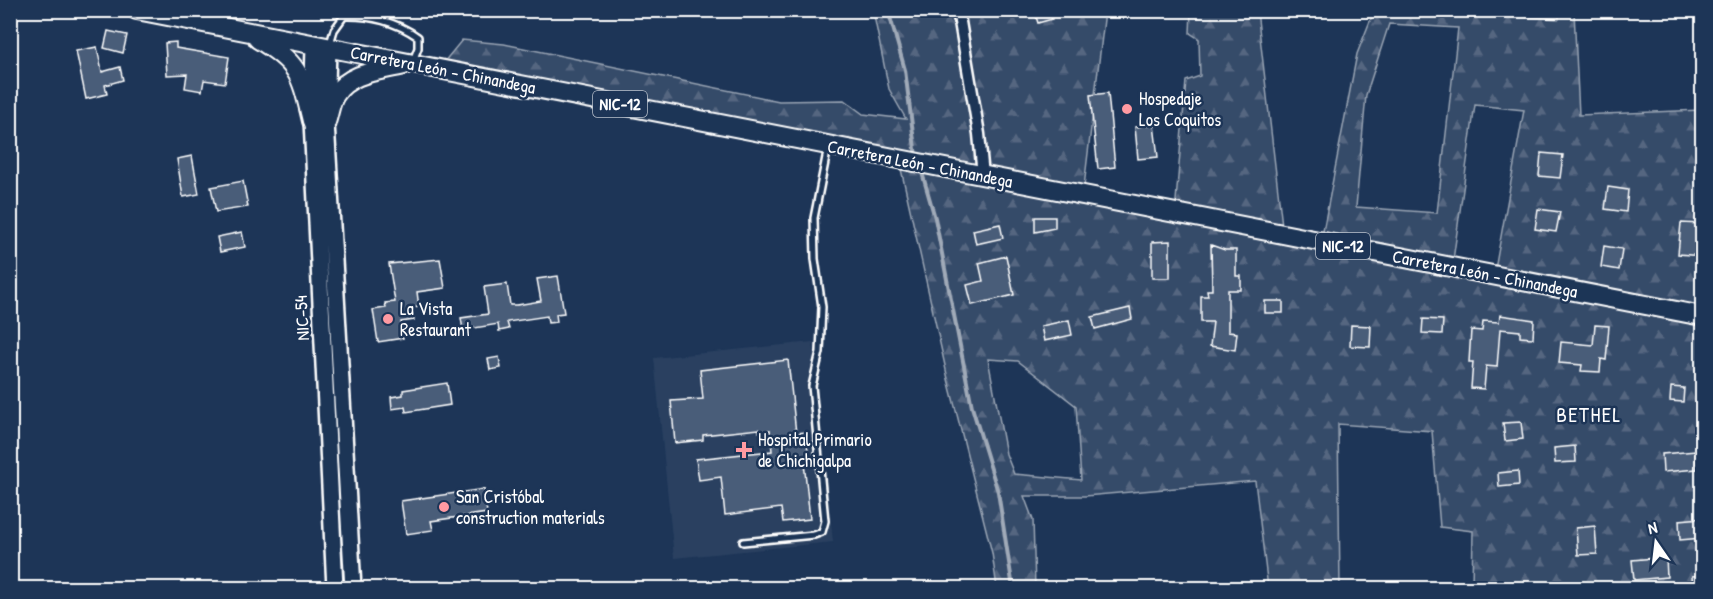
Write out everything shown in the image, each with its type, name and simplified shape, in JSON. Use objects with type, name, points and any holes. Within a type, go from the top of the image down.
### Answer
[{"type":"highway","name":"Carretera León - Chinandega","points":[[137,10],[1702,316]]},
{"type":"highway","points":[[246,32],[285,55],[303,82],[319,121]]},
{"type":"highway","points":[[319,121],[334,95],[344,84],[359,75],[411,63]]},
{"type":"main road","name":"NIC-54","points":[[321,47],[319,121],[328,470],[335,588]]},
{"type":"main road","name":"NIC-54","points":[[319,121],[353,588]]},
{"type":"main road","points":[[328,470],[346,468]]},
{"type":"street","points":[[958,10],[977,122],[983,176]]},
{"type":"lane","points":[[321,47],[344,16],[358,16],[402,26],[418,37],[418,48],[411,63]]},
{"type":"lane","points":[[743,542],[814,535],[822,532],[825,521],[812,386],[820,352],[822,307],[814,218],[828,146]]},
{"type":"shaded area","name":"Hospital Primario de Chichigalpa","points":[[813,342],[833,542],[674,558],[654,358]]},
{"type":"green space","points":[[1418,10],[1559,19],[1559,11],[1574,11],[1579,115],[1702,110],[1702,588],[1472,588],[1473,531],[1440,527],[1432,431],[1338,424],[1340,588],[1268,588],[1255,481],[1085,496],[1024,496],[1033,520],[1035,588],[997,588],[992,553],[948,379],[899,160],[439,68],[462,40],[504,44],[779,101],[844,100],[863,114],[906,119],[889,89],[873,11],[1105,11],[1083,195],[1175,213],[1186,81],[1200,76],[1199,39],[1190,33],[1191,11],[1257,11],[1283,234],[1321,242],[1357,54],[1374,11]],"holes":[[[1389,24],[1458,28],[1437,213],[1356,207],[1366,95]],[[1475,105],[1524,110],[1494,275],[1452,267]],[[988,359],[1018,361],[1076,406],[1081,480],[1014,474],[1006,454]]]},
{"type":"building","points":[[1034,10],[1050,10],[1052,19],[1038,23]]},
{"type":"building","points":[[108,31],[127,35],[123,53],[104,48]]},
{"type":"building","points":[[176,42],[176,48],[229,57],[225,83],[204,80],[202,91],[185,88],[187,74],[167,75],[165,43]]},
{"type":"building","points":[[97,47],[102,72],[120,67],[123,80],[105,85],[107,94],[86,99],[76,51]]},
{"type":"building","points":[[1108,93],[1115,167],[1098,169],[1090,95]]},
{"type":"building","points":[[1154,125],[1158,157],[1138,159],[1135,127]]},
{"type":"building","points":[[1541,153],[1563,155],[1560,178],[1539,176]]},
{"type":"building","points":[[192,156],[199,194],[183,197],[177,159]]},
{"type":"building","points":[[243,181],[248,207],[216,212],[211,187]]},
{"type":"building","points":[[1608,187],[1628,190],[1626,212],[1605,209]]},
{"type":"building","points":[[1538,209],[1560,212],[1556,232],[1535,229]]},
{"type":"building","points":[[1035,217],[1055,217],[1055,228],[1035,232]]},
{"type":"building","points":[[1681,223],[1702,224],[1702,256],[1678,254]]},
{"type":"building","points":[[1000,224],[1003,238],[976,244],[973,230]]},
{"type":"building","points":[[242,232],[245,247],[220,252],[217,237]]},
{"type":"building","points":[[1170,241],[1170,278],[1152,278],[1152,242]]},
{"type":"building","points":[[1211,245],[1225,250],[1236,250],[1236,276],[1241,276],[1241,290],[1228,290],[1228,332],[1237,333],[1235,350],[1210,346],[1213,322],[1201,322],[1201,296],[1208,296],[1207,290],[1212,290]]},
{"type":"building","points":[[1604,246],[1622,249],[1619,270],[1601,267]]},
{"type":"building","points":[[1006,256],[1014,295],[972,305],[967,285],[983,281],[979,263]]},
{"type":"building","points":[[440,259],[445,288],[417,292],[419,307],[412,308],[414,320],[401,322],[403,338],[378,342],[373,310],[386,308],[385,303],[395,302],[389,264]]},
{"type":"building","points":[[558,276],[564,313],[556,314],[557,322],[548,323],[547,316],[507,322],[509,329],[499,331],[498,324],[463,330],[461,318],[488,314],[484,287],[507,284],[510,305],[517,305],[541,301],[537,279]]},
{"type":"building","points":[[1265,301],[1283,301],[1283,313],[1265,313]]},
{"type":"building","points":[[1130,308],[1132,319],[1095,329],[1092,317]]},
{"type":"building","points":[[1500,315],[1534,320],[1533,338],[1520,337],[1520,331],[1500,329],[1497,367],[1486,366],[1484,389],[1471,388],[1473,362],[1469,362],[1471,330],[1482,331],[1483,321],[1499,322]]},
{"type":"building","points":[[1423,319],[1443,320],[1442,334],[1422,333]]},
{"type":"building","points":[[1069,320],[1072,335],[1044,341],[1041,326]]},
{"type":"building","points":[[1351,325],[1371,326],[1370,347],[1350,346]]},
{"type":"building","points":[[1595,325],[1609,326],[1606,360],[1601,359],[1600,372],[1581,371],[1582,365],[1559,363],[1561,342],[1593,345]]},
{"type":"building","points":[[499,357],[501,368],[490,370],[488,359]]},
{"type":"building","points":[[788,360],[796,433],[806,432],[809,462],[804,462],[810,519],[783,522],[781,508],[725,515],[721,477],[699,480],[696,459],[772,451],[770,430],[759,432],[759,429],[703,435],[703,440],[675,443],[671,401],[703,399],[700,370]]},
{"type":"building","points":[[447,383],[450,405],[406,412],[405,407],[392,409],[391,397],[403,395],[403,390]]},
{"type":"building","points":[[1671,387],[1684,388],[1683,402],[1670,401]]},
{"type":"building","points":[[1521,422],[1523,439],[1505,441],[1503,423]]},
{"type":"building","points":[[1575,446],[1576,462],[1555,463],[1554,448]]},
{"type":"building","points":[[1696,451],[1697,469],[1663,472],[1662,454]]},
{"type":"building","points":[[1518,471],[1519,485],[1499,487],[1498,473]]},
{"type":"building","name":"San Cristóbal construction materials","points":[[484,489],[487,513],[431,521],[433,530],[406,534],[401,501]]},
{"type":"building","points":[[1702,518],[1702,538],[1680,540],[1679,520]]},
{"type":"building","points":[[1595,526],[1597,554],[1578,555],[1576,528]]},
{"type":"building","points":[[1666,557],[1667,577],[1634,580],[1632,560]]},
{"type":"building","points":[[1702,575],[1702,588],[1693,588],[1692,576]]},
{"type":"waterway","points":[[888,10],[905,70],[916,157]]},
{"type":"waterway","points":[[921,169],[935,218],[972,407],[998,492],[1013,588]]},
{"type":"place","name":"Hospedaje Los Coquitos","points":[[1127,109]]},
{"type":"place","name":"La Vista Restaurant","points":[[388,319]]},
{"type":"place","name":"Hospital Primario de Chichigalpa","points":[[744,450]]},
{"type":"place","name":"San Cristóbal construction materials","points":[[444,507]]},
{"type":"district","name":"BETHEL","points":[[1589,415]]}]
